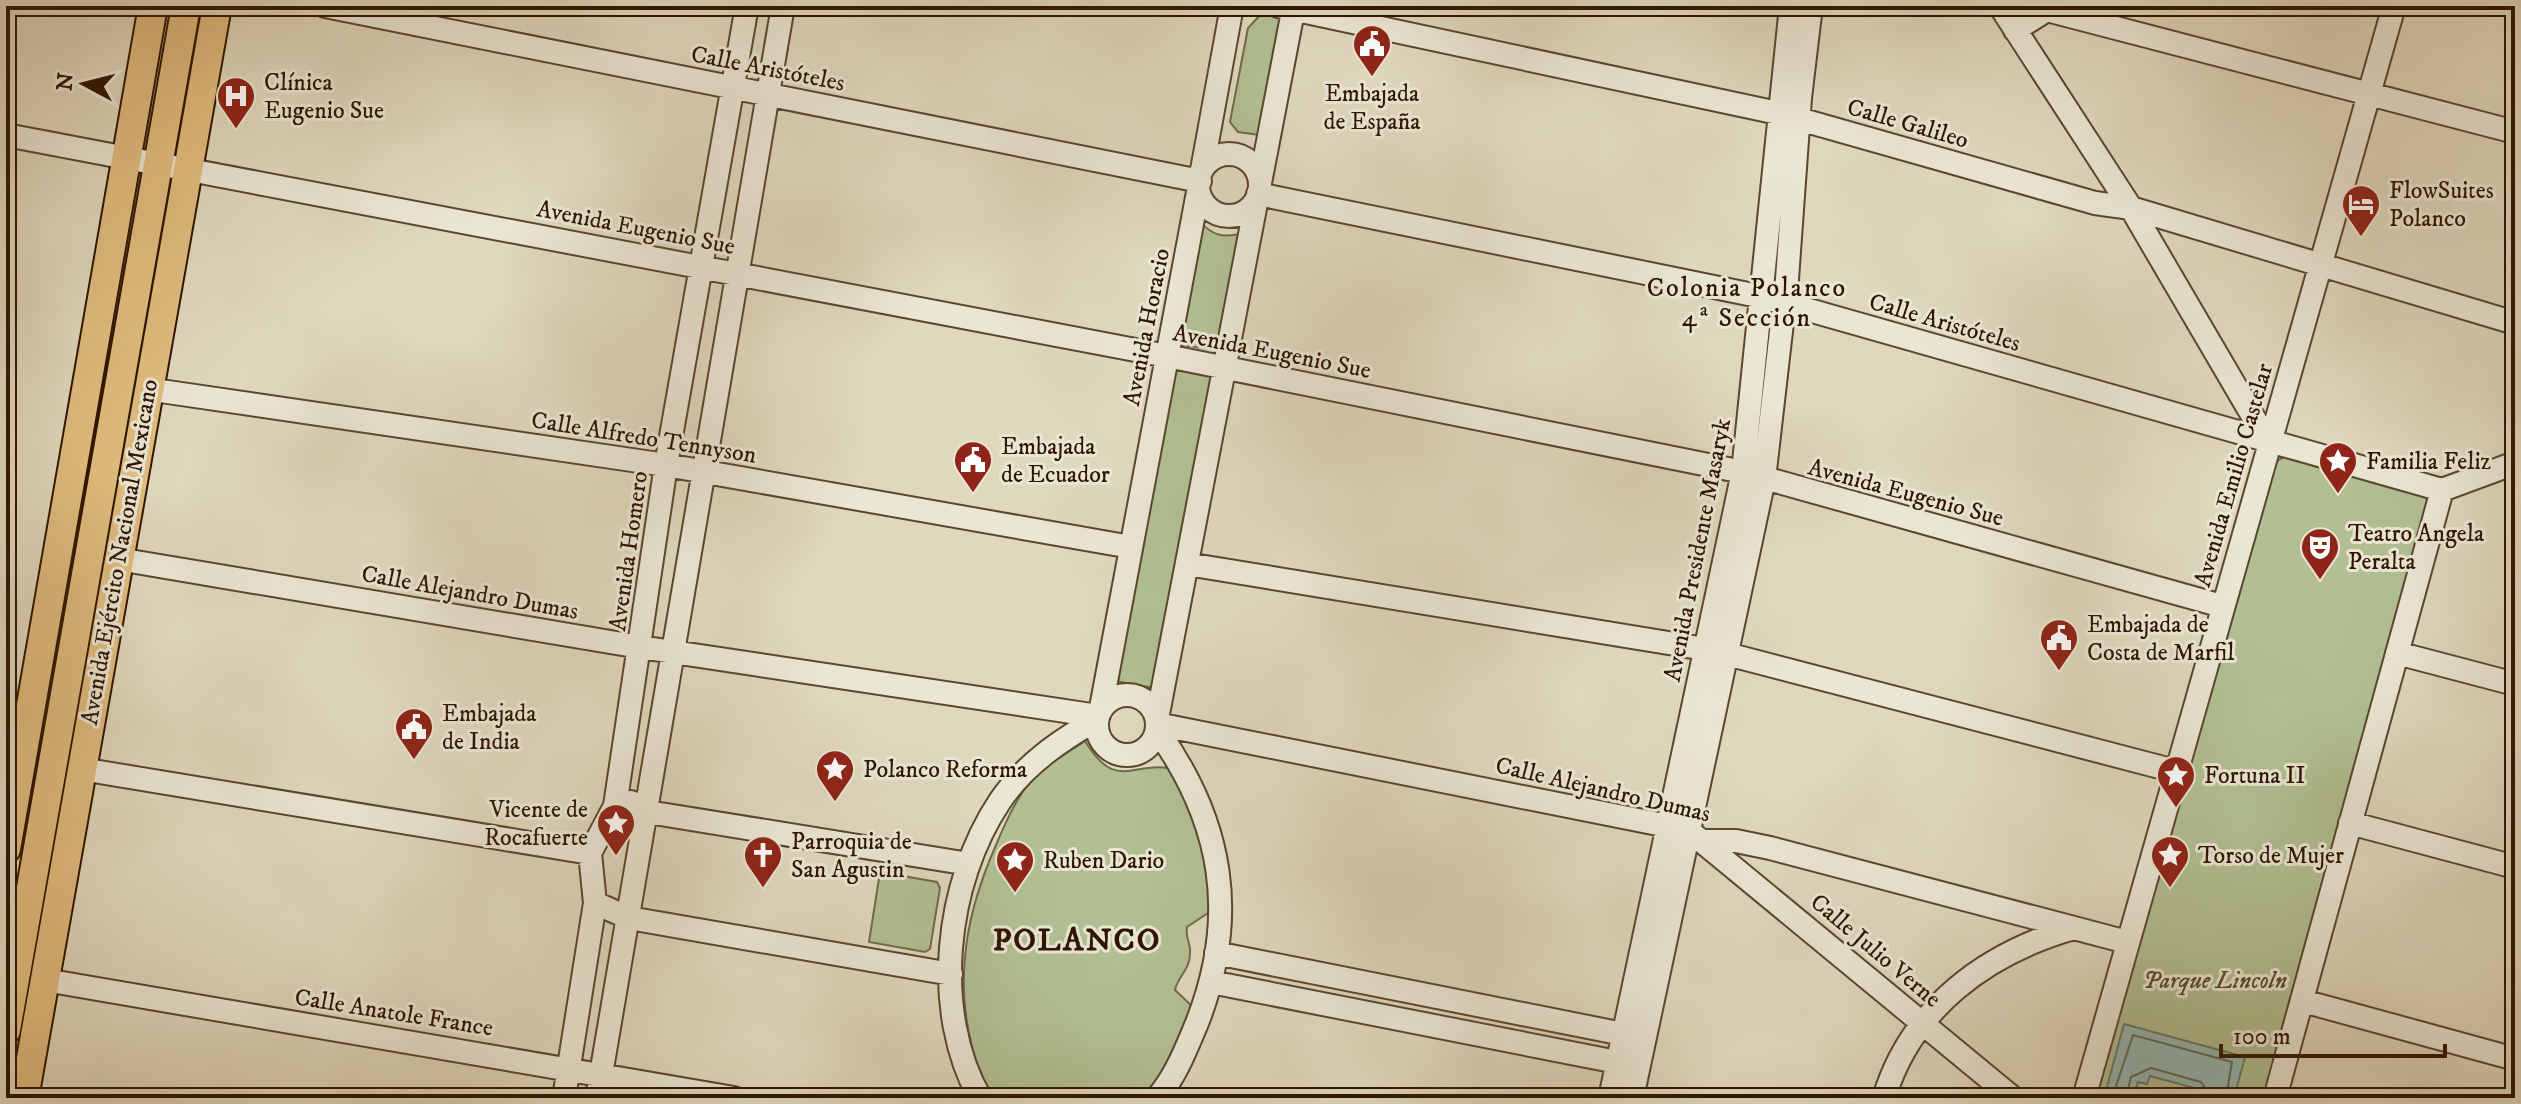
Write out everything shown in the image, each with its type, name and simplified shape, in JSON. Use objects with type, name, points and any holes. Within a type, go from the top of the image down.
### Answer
[{"type":"main road","points":[[6,849],[153,6]]},
{"type":"main road","name":"Avenida Ejército Nacional Mexicano","points":[[6,1030],[186,6]]},
{"type":"main road","name":"Avenida Ejército Nacional Mexicano","points":[[24,1098],[217,6]]},
{"type":"street","name":"Calle Aristóteles","points":[[325,6],[1200,181]]},
{"type":"street","name":"Avenida Homero","points":[[590,853],[615,806],[666,465],[747,6]]},
{"type":"street","points":[[597,1098],[648,812],[701,472],[783,6]]},
{"type":"street","name":"Avenida Horacio","points":[[1098,714],[1232,6]]},
{"type":"street","name":"Avenida Presidente Masaryk","points":[[1632,1098],[1686,832],[1716,652],[1754,476],[1774,300],[1788,116],[1791,6]]},
{"type":"street","name":"Avenida Presidente Masaryk","points":[[1788,116],[1811,6]]},
{"type":"street","points":[[2000,6],[2131,208],[2268,442]]},
{"type":"street","name":"Avenida Emilio Castelar","points":[[2084,1098],[2394,6]]},
{"type":"street","points":[[1098,714],[1101,742],[1121,756],[1140,753],[1154,739],[1258,193],[1289,7]]},
{"type":"street","name":"Calle Galileo","points":[[1289,7],[1788,116],[2095,203],[2131,208],[2515,323]]},
{"type":"street","points":[[2015,30],[2047,10],[2515,132]]},
{"type":"street","name":"Avenida Eugenio Sue","points":[[6,135],[161,162],[1167,356],[1754,476],[2222,606]]},
{"type":"street","points":[[1229,153],[1249,162],[1258,193],[1237,215],[1226,216],[1207,209],[1200,181],[1207,161],[1229,153]]},
{"type":"street","name":"Calle Aristóteles","points":[[1258,193],[1774,300],[2442,490]]},
{"type":"street","name":"Calle Alfredo Tennyson","points":[[147,389],[666,465],[1131,547]]},
{"type":"street","points":[[2275,1098],[2442,490],[2515,463]]},
{"type":"street","name":"Calle Alejandro Dumas","points":[[118,559],[640,647],[1098,714]]},
{"type":"street","points":[[1187,564],[1716,652],[2175,771]]},
{"type":"street","points":[[2397,653],[2515,684]]},
{"type":"street","points":[[980,1098],[955,1029],[951,974],[956,919],[969,864],[1000,801],[1027,768],[1052,745],[1098,714],[1114,697],[1132,695],[1148,703],[1157,725],[1195,790],[1214,845],[1220,897],[1211,982],[1182,1061],[1157,1098]]},
{"type":"street","name":"Calle Alejandro Dumas","points":[[1157,725],[1770,848],[2127,942]]},
{"type":"street","points":[[81,769],[590,853],[595,903],[564,1098]]},
{"type":"street","points":[[615,806],[631,802],[648,812],[969,864]]},
{"type":"street","points":[[2350,823],[2515,867]]},
{"type":"street","name":"Avenida Presidente Masaryk","points":[[1610,1098],[1623,1034],[1686,832]]},
{"type":"street","name":"Calle Julio Verne","points":[[1686,832],[2013,1098]]},
{"type":"street","points":[[595,903],[629,918],[951,974]]},
{"type":"street","points":[[1884,1098],[1898,1058],[1922,1022],[1958,984],[1998,957],[2035,939],[2075,928]]},
{"type":"street","points":[[1216,953],[1623,1034]]},
{"type":"street","name":"Calle Anatole France","points":[[45,980],[569,1067],[734,1098]]},
{"type":"street","points":[[1211,982],[1617,1062]]},
{"type":"street","points":[[2303,1001],[2515,1059]]},
{"type":"green space","points":[[1262,13],[1288,17],[1259,135],[1238,132],[1230,122],[1248,28]]},
{"type":"green space","points":[[1197,218],[1218,234],[1246,233],[1224,351],[1181,345]]},
{"type":"green space","points":[[1168,367],[1214,376],[1154,688],[1110,680]]},
{"type":"green space","name":"Parque Lincoln","points":[[2286,456],[2424,495],[2429,502],[2268,1098],[2094,1098],[2272,464]]},
{"type":"green space","points":[[1085,741],[1096,757],[1116,770],[1175,769],[1195,798],[1214,909],[1187,927],[1189,959],[1175,990],[1195,1009],[1182,1044],[1147,1098],[991,1098],[979,1074],[964,995],[966,944],[977,894],[1020,795],[1044,769]]},
{"type":"green space","points":[[880,872],[937,882],[940,888],[930,949],[925,952],[869,942]]},
{"type":"water","points":[[2124,1024],[2245,1057],[2234,1098],[2196,1098],[2198,1089],[2150,1076],[2147,1084],[2138,1082],[2133,1098],[2104,1098]]},
{"type":"place","name":"Embajada de España","points":[[1372,78]]},
{"type":"place","name":"Clínica Eugenio Sue","points":[[236,130]]},
{"type":"place","name":"FlowSuites Polanco","points":[[2361,238]]},
{"type":"place","name":"Embajada de Ecuador","points":[[973,494]]},
{"type":"place","name":"Familia Feliz","points":[[2338,495]]},
{"type":"place","name":"Teatro Angela Peralta","points":[[2320,581]]},
{"type":"place","name":"Embajada de Costa de Marfil","points":[[2059,672]]},
{"type":"place","name":"Embajada de India","points":[[414,761]]},
{"type":"place","name":"Polanco Reforma","points":[[835,803]]},
{"type":"place","name":"Fortuna II","points":[[2176,809]]},
{"type":"place","name":"Vicente de Rocafuerte","points":[[616,857]]},
{"type":"place","name":"Parroquia de San Agustin","points":[[763,889]]},
{"type":"place","name":"Torso de Mujer","points":[[2170,889]]},
{"type":"place","name":"Ruben Dario","points":[[1015,894]]},
{"type":"district","name":"Colonia Polanco 4ª Sección","points":[[1747,302]]},
{"type":"district","name":"POLANCO","points":[[1077,939]]}]
